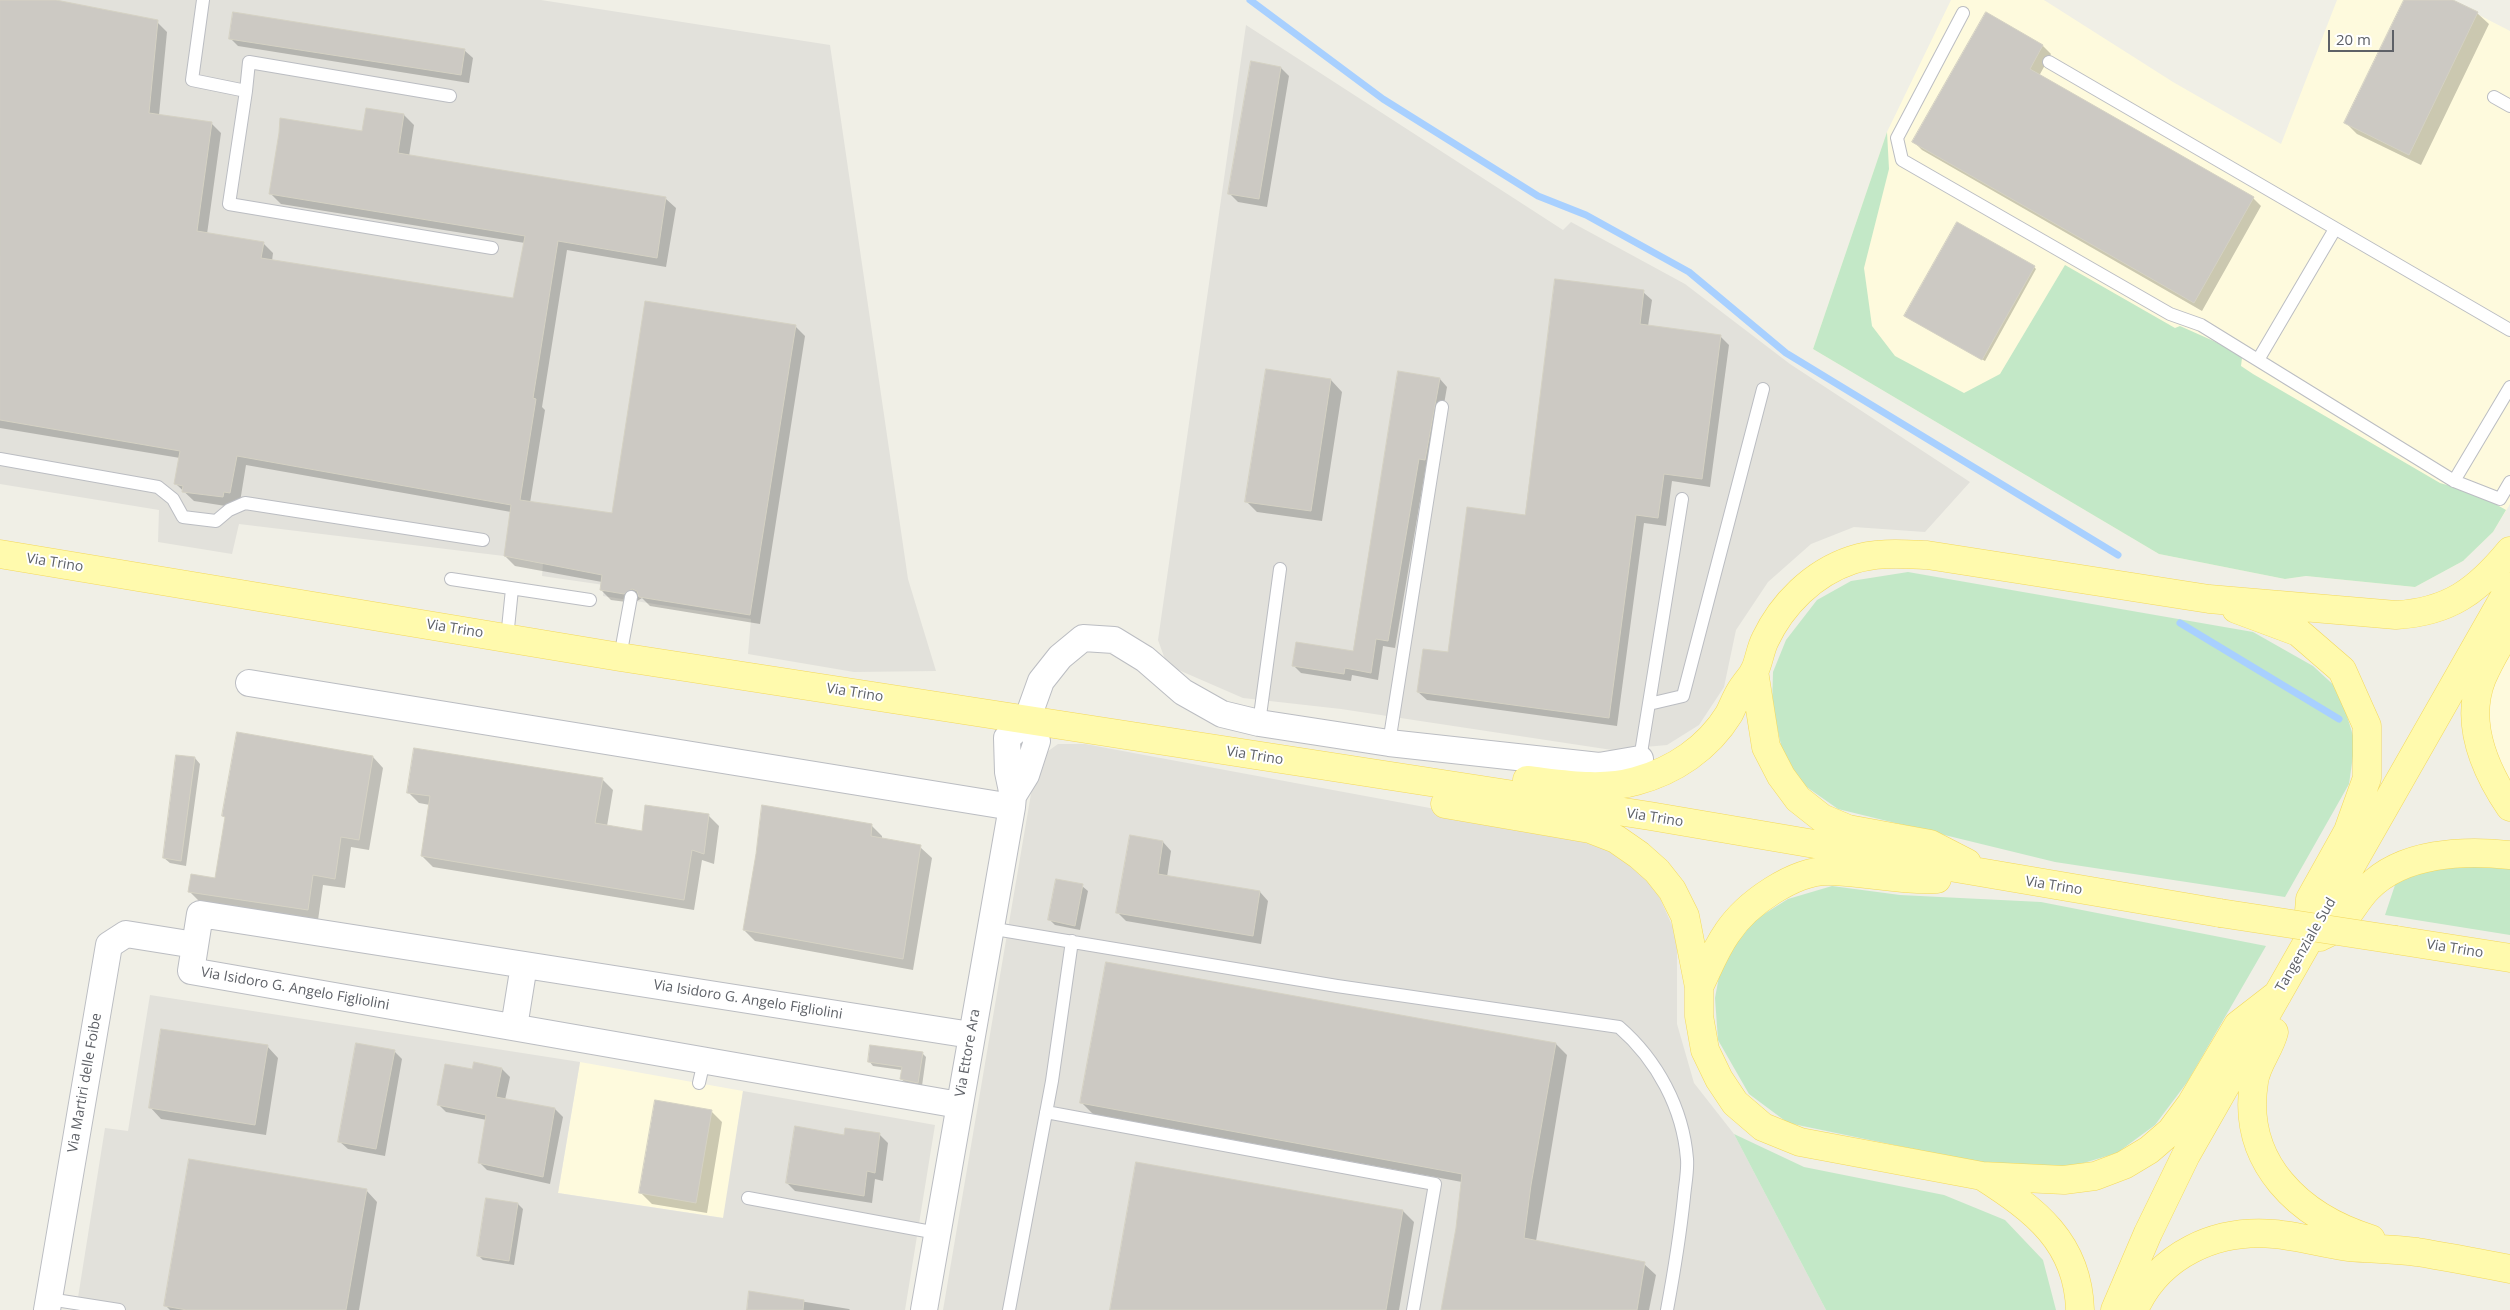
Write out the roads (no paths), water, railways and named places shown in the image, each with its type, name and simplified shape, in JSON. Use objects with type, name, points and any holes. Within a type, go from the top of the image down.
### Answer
[{"type":"main road","points":[[1369,774],[1449,770],[1554,783],[1601,786],[1635,782],[1663,772],[1689,756],[1710,739],[1728,715],[1754,671],[1764,641],[1778,615],[1802,590],[1824,573],[1852,560],[1886,554],[1927,555],[2209,598],[2276,603],[2340,612],[2396,615],[2421,614],[2449,605],[2487,577],[2510,551]]},
{"type":"main road","name":"Via Trino","points":[[0,554],[620,657],[1650,816],[1991,876],[2510,958]]},
{"type":"main road","name":"Tangenziale Sud","points":[[2116,1310],[2148,1233],[2186,1155],[2510,587]]},
{"type":"main road","points":[[2209,598],[2298,632],[2342,670],[2367,726],[2367,778],[2348,831],[2310,899],[2306,945]]},
{"type":"main road","points":[[2510,627],[2482,679],[2477,698],[2476,719],[2479,747],[2487,770],[2510,807]]},
{"type":"main road","points":[[1754,671],[1766,747],[1781,776],[1798,800],[1822,818],[1848,829],[1930,844],[1991,876]]},
{"type":"main road","points":[[1369,774],[1443,804],[1590,829],[1616,839],[1639,855],[1657,871],[1672,890],[1684,916],[1699,988],[1699,1016],[1705,1050],[1719,1079],[1735,1104],[1764,1127],[1800,1142],[1982,1176],[2064,1180],[2095,1176],[2124,1165],[2149,1150],[2171,1131],[2191,1104],[2238,1025],[2278,994]]},
{"type":"main road","points":[[2306,945],[2337,927],[2365,891],[2388,873],[2432,856],[2458,853],[2510,855]]},
{"type":"main road","points":[[1699,988],[1724,938],[1743,914],[1761,898],[1810,873],[1830,870],[1910,880],[1991,876]]},
{"type":"main road","points":[[2278,994],[2274,1035],[2254,1080],[2252,1102],[2256,1129],[2266,1160],[2280,1182],[2300,1202],[2321,1218],[2353,1233],[2416,1252]]},
{"type":"main road","points":[[1982,1176],[2028,1207],[2050,1228],[2065,1251],[2075,1273],[2080,1310]]},
{"type":"main road","points":[[2134,1310],[2148,1286],[2174,1259],[2210,1240],[2231,1235],[2275,1234],[2348,1247],[2416,1252],[2510,1268]]},
{"type":"street","points":[[1027,720],[1041,681],[1060,657],[1083,638],[1114,640],[1145,659],[1183,692],[1222,714],[1259,723],[1389,743],[1599,766],[1640,759]]},
{"type":"street","points":[[249,683],[1012,801]]},
{"type":"street","name":"Via Ettore Ara","points":[[924,1310],[1012,801],[1008,772],[1007,738],[1027,720]]},
{"type":"street","name":"Via Isidoro G. Angelo Figliolini","points":[[959,1105],[701,1072],[514,1027],[191,971],[200,914],[971,1035]]},
{"type":"street","name":"Via Martiri delle Foibe","points":[[48,1305],[109,944],[126,934],[195,945]]},
{"type":"street","points":[[514,1027],[524,965]]},
{"type":"lane","points":[[203,0],[192,80],[246,91]]},
{"type":"lane","points":[[1963,13],[1897,138],[1902,160],[2162,309],[2200,325],[2454,481],[2500,499],[2510,482]]},
{"type":"lane","points":[[450,96],[249,62],[229,204],[492,248]]},
{"type":"lane","points":[[2049,62],[2510,330]]},
{"type":"lane","points":[[2494,97],[2510,106]]},
{"type":"lane","points":[[2258,360],[2335,229]]},
{"type":"lane","points":[[2454,481],[2510,387]]},
{"type":"lane","points":[[1649,704],[1683,696],[1764,389]]},
{"type":"lane","points":[[1389,743],[1442,407]]},
{"type":"lane","points":[[0,459],[158,486],[173,499],[183,517],[216,521],[229,510],[245,503],[483,540]]},
{"type":"lane","points":[[1640,759],[1682,499]]},
{"type":"lane","points":[[1259,723],[1280,569]]},
{"type":"lane","points":[[451,579],[590,600]]},
{"type":"lane","points":[[507,638],[512,589]]},
{"type":"lane","points":[[620,657],[631,597]]},
{"type":"lane","points":[[989,928],[1337,986],[1619,1028],[1639,1045],[1662,1078],[1679,1122],[1688,1160],[1679,1247],[1667,1310]]},
{"type":"lane","points":[[1009,1310],[1046,1112],[1072,942]]},
{"type":"lane","points":[[1046,1112],[1435,1184],[1413,1310]]},
{"type":"lane","points":[[748,1198],[937,1233]]},
{"type":"lane","points":[[48,1305],[119,1310]]},
{"type":"waterway","points":[[1250,0],[1383,99],[1538,196],[1586,215],[1689,272],[1786,353],[2118,555]]},
{"type":"waterway","points":[[2180,623],[2339,719]]}]
